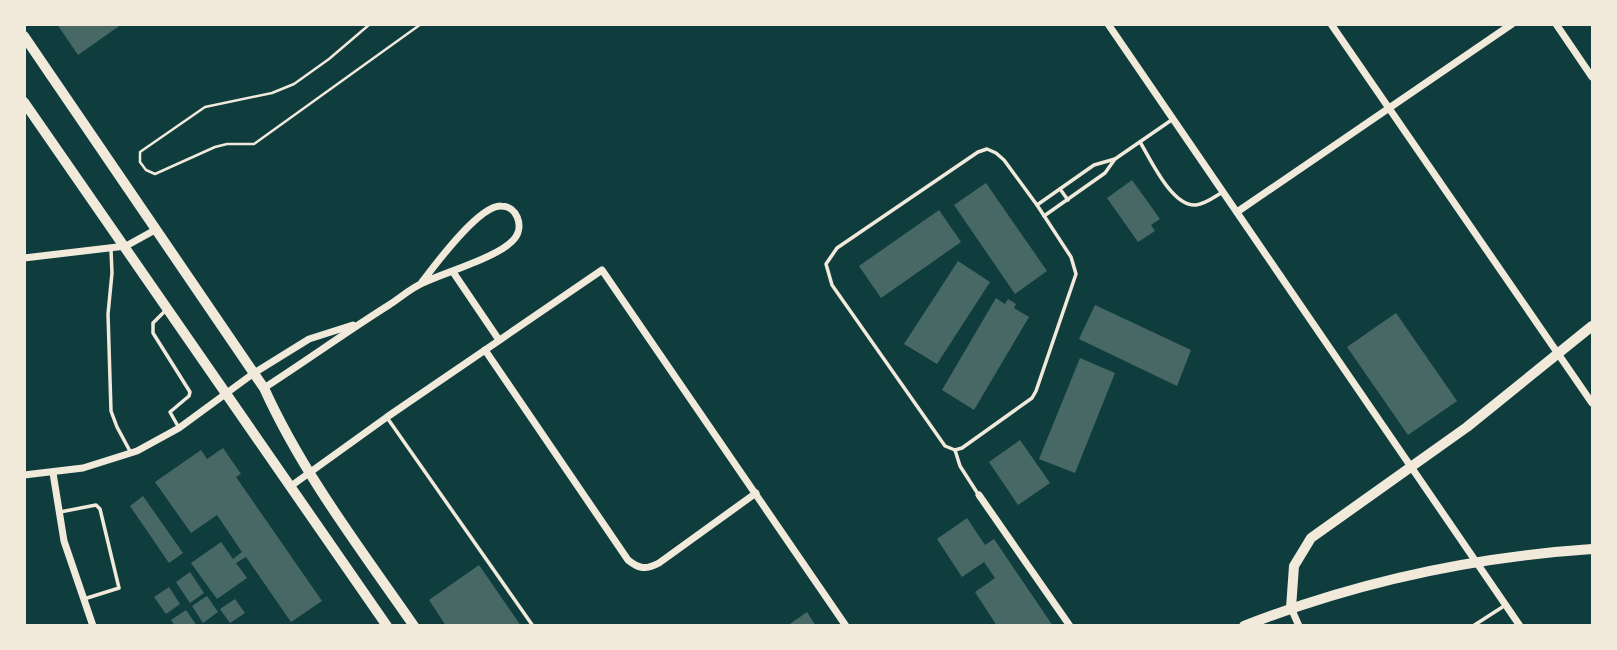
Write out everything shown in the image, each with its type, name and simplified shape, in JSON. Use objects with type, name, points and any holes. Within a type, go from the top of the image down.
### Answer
[{"type":"main road","points":[[24,36],[264,388],[285,433],[309,473],[414,625]]},
{"type":"main road","points":[[24,102],[387,625]]},
{"type":"main road","points":[[1244,625],[1387,579],[1560,551],[1592,549]]},
{"type":"street","points":[[1108,24],[1520,625]]},
{"type":"street","points":[[1331,24],[1592,403]]},
{"type":"street","points":[[1237,212],[1512,24]]},
{"type":"street","points":[[1556,24],[1592,77]]},
{"type":"street","points":[[264,388],[422,282],[453,272],[515,239],[519,230],[519,218],[512,209],[502,205],[489,209],[456,239],[422,282]]},
{"type":"street","points":[[24,258],[126,246],[155,230]]},
{"type":"street","points":[[291,486],[602,270],[846,625]]},
{"type":"street","points":[[453,272],[499,340]]},
{"type":"street","points":[[24,475],[53,473],[101,464],[131,453],[178,428],[254,373],[309,339],[360,323]]},
{"type":"street","points":[[1299,625],[1291,608],[1294,566],[1311,538],[1467,427],[1592,326]]},
{"type":"street","points":[[485,350],[628,560],[635,566],[647,569],[659,563],[756,493]]},
{"type":"street","points":[[53,473],[64,541],[93,625]]},
{"type":"street","points":[[979,495],[1070,625]]},
{"type":"lane","points":[[1037,205],[1094,165],[1115,159],[1173,119]]},
{"type":"lane","points":[[1140,142],[1174,195],[1182,202],[1194,205],[1206,202],[1223,192]]},
{"type":"lane","points":[[987,149],[996,152],[1037,205],[1071,257],[1076,274],[1036,391],[1026,403],[962,448],[955,450],[945,446],[840,296],[828,276],[827,264],[837,248],[978,152],[987,149]]},
{"type":"lane","points":[[1044,216],[1105,173],[1115,159]]},
{"type":"lane","points":[[1060,188],[1068,200]]},
{"type":"lane","points":[[111,248],[112,273],[108,314],[111,411],[131,453]]},
{"type":"lane","points":[[169,309],[153,323],[153,333],[190,392],[189,396],[170,412],[178,428]]},
{"type":"lane","points":[[387,417],[533,625]]},
{"type":"lane","points":[[955,450],[960,466],[979,495]]},
{"type":"lane","points":[[60,512],[98,506],[120,583],[116,590],[82,599]]},
{"type":"lane","points":[[1473,625],[1506,605]]},
{"type":"path","points":[[370,24],[329,59],[294,83],[272,93],[205,107],[140,152],[140,162],[146,170],[155,174],[215,147],[254,144],[421,24]]},
{"type":"building","points":[[57,24],[122,24],[78,55]]},
{"type":"building","points":[[1132,180],[1160,219],[1151,225],[1155,231],[1138,242],[1107,198]]},
{"type":"building","points":[[986,183],[1047,271],[1015,294],[954,205]]},
{"type":"building","points":[[939,210],[961,242],[881,298],[859,266]]},
{"type":"building","points":[[958,261],[990,282],[937,364],[904,344]]},
{"type":"building","points":[[996,298],[1005,304],[1008,299],[1016,304],[1014,308],[1029,317],[974,410],[942,390]]},
{"type":"building","points":[[1095,305],[1191,350],[1177,386],[1079,339]]},
{"type":"building","points":[[1396,313],[1457,401],[1408,435],[1347,347]]},
{"type":"building","points":[[1080,358],[1115,373],[1075,473],[1039,459]]},
{"type":"building","points":[[1020,440],[1050,483],[1018,505],[989,462]]},
{"type":"building","points":[[223,448],[241,474],[236,477],[322,601],[291,622],[246,557],[236,563],[247,578],[217,599],[191,563],[221,542],[233,559],[242,552],[217,515],[191,533],[155,482],[201,450],[207,459]]},
{"type":"building","points":[[143,496],[183,553],[169,563],[130,506]]},
{"type":"building","points":[[967,518],[985,545],[994,539],[1053,626],[997,626],[975,592],[995,578],[984,562],[962,577],[937,539]]},
{"type":"building","points":[[479,565],[521,626],[446,626],[429,600]]},
{"type":"building","points":[[190,572],[204,593],[190,603],[176,582]]},
{"type":"building","points":[[169,587],[180,604],[166,614],[154,597]]},
{"type":"building","points":[[207,596],[218,612],[203,623],[192,606]]},
{"type":"building","points":[[235,599],[245,613],[230,623],[220,609]]},
{"type":"building","points":[[186,610],[197,626],[175,626],[171,620]]},
{"type":"building","points":[[807,612],[816,626],[787,626]]}]
